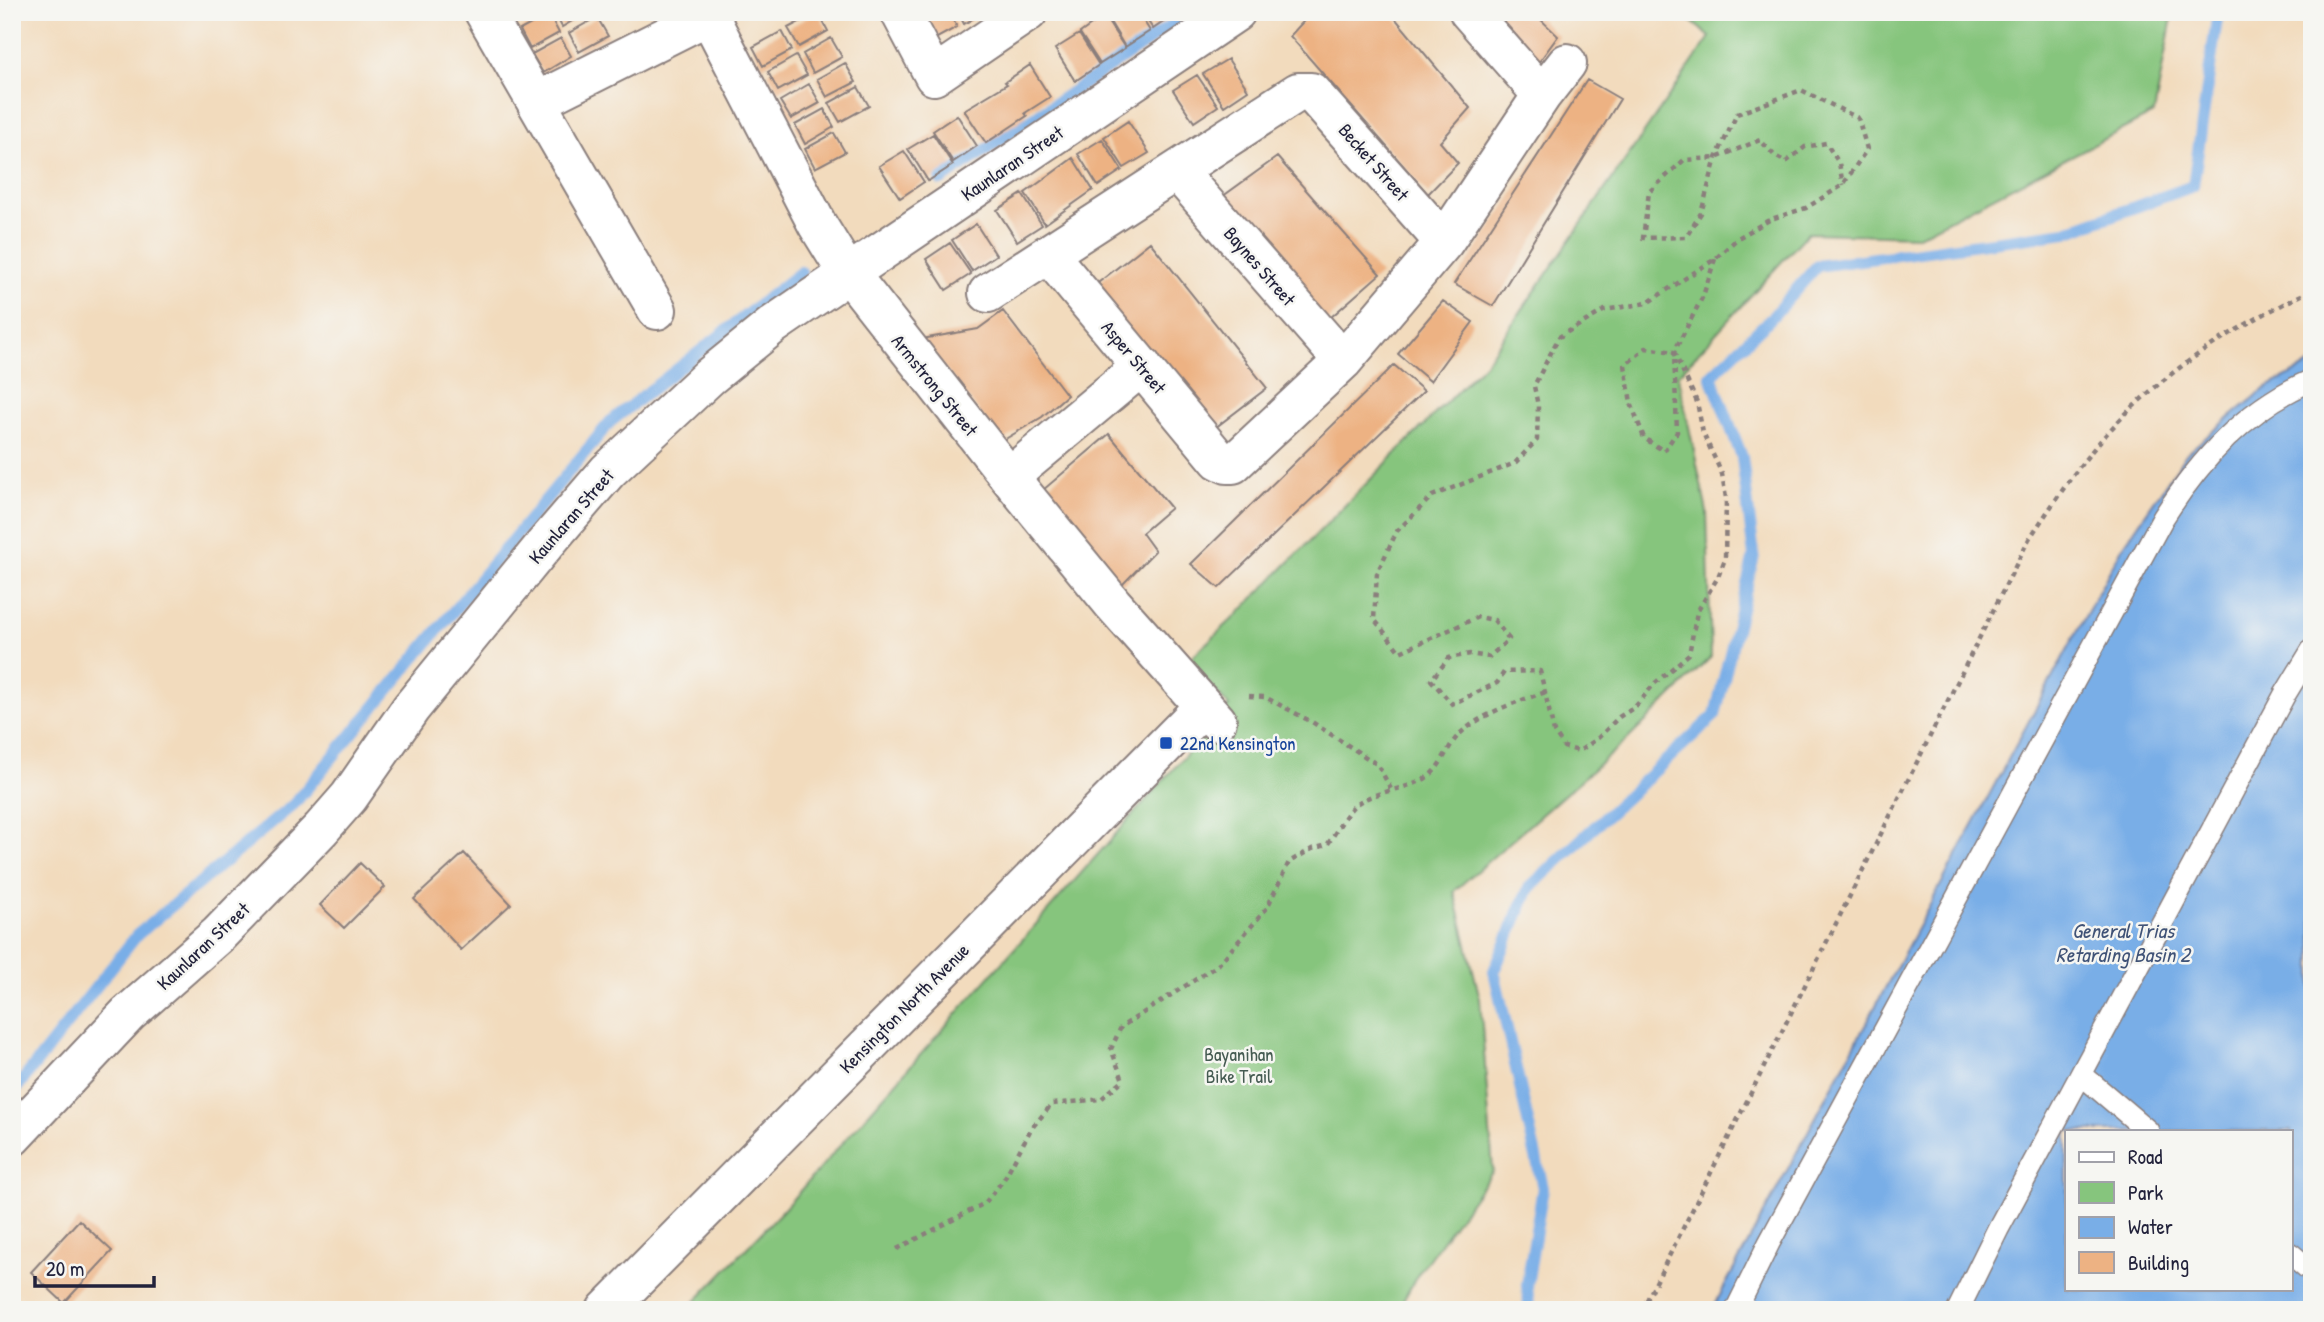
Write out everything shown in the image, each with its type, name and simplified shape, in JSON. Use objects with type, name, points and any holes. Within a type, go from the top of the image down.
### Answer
[{"type":"street","points":[[484,12],[657,310]]},
{"type":"street","points":[[900,12],[934,76],[1028,12]]},
{"type":"street","name":"Kaunlaran Street","points":[[12,1138],[128,1014],[219,934],[328,821],[349,797],[411,708],[541,549],[608,471],[709,377],[773,325],[1237,12]]},
{"type":"street","points":[[1469,12],[1542,95]]},
{"type":"street","points":[[536,102],[710,13]]},
{"type":"street","name":"Armstrong Street","points":[[710,13],[817,225],[848,274],[1113,604],[1220,708]]},
{"type":"street","points":[[1343,361],[1444,242],[1542,95],[1567,63]]},
{"type":"street","name":"Becket Street","points":[[1177,171],[1298,92],[1311,92],[1444,242]]},
{"type":"street","points":[[988,293],[1177,171]]},
{"type":"street","name":"Baynes Street","points":[[1177,171],[1343,361]]},
{"type":"street","name":"Asper Street","points":[[1049,255],[1219,460],[1227,464],[1233,464],[1343,361]]},
{"type":"street","points":[[1009,477],[1142,366]]},
{"type":"street","name":"Kensington North Avenue","points":[[606,1310],[1220,708]]},
{"type":"lane","points":[[1737,1310],[1769,1242],[2163,518],[2193,474],[2219,444],[2272,401],[2312,380]]},
{"type":"lane","points":[[1958,1310],[1998,1229],[2277,708],[2312,650]]},
{"type":"lane","points":[[2082,1075],[2147,1130]]},
{"type":"lane","points":[[2292,1255],[2312,1272]]},
{"type":"path","points":[[1674,352],[1697,402],[1703,433],[1722,474],[1726,498],[1725,559],[1718,578],[1697,611],[1689,654],[1654,684],[1635,707],[1579,751],[1564,747],[1554,732],[1541,671],[1504,672],[1497,682],[1452,704],[1431,680],[1449,658],[1470,654],[1489,657],[1509,639],[1494,620],[1478,617],[1400,652],[1374,618],[1377,573],[1397,531],[1432,496],[1515,463],[1538,440],[1538,406],[1534,386],[1559,337],[1605,310],[1647,303],[1715,259],[1738,238],[1771,219],[1806,208],[1843,185],[1867,149],[1858,118],[1801,90],[1737,114],[1716,158],[1701,213],[1686,237],[1643,238],[1648,192],[1684,160],[1716,158],[1760,140],[1775,156],[1786,162],[1805,147],[1826,143],[1839,163],[1843,185]]},
{"type":"path","points":[[1674,352],[1646,348],[1625,365],[1631,403],[1644,438],[1664,451],[1678,432],[1674,352],[1703,296],[1715,259]]},
{"type":"path","points":[[1643,1310],[2029,539],[2069,480],[2112,428],[2156,387],[2202,351],[2253,319],[2312,290]]},
{"type":"path","points":[[897,1250],[985,1203],[1004,1180],[1031,1129],[1052,1104],[1101,1099],[1123,1080],[1111,1049],[1121,1027],[1218,965],[1267,908],[1289,862],[1312,849],[1327,845],[1352,808],[1363,800],[1425,778],[1436,769],[1446,750],[1462,732],[1514,703],[1546,692]]},
{"type":"path","points":[[1220,708],[1265,697],[1312,722],[1378,765],[1392,791]]},
{"type":"green space","name":"Bayanihan Bike Trail","points":[[1680,12],[2173,12],[2154,113],[1918,236],[1808,233],[1678,375],[1707,512],[1711,657],[1628,739],[1454,891],[1480,999],[1493,1171],[1418,1274],[1398,1310],[687,1310],[783,1210],[1229,706],[1187,661],[1237,615],[1486,362],[1710,37]]},
{"type":"water","name":"General Trias Retarding Basin 2","points":[[2312,364],[2312,1310],[1712,1310],[2122,548],[2187,453],[2267,387]]},
{"type":"building","points":[[512,12],[532,12],[517,20]]},
{"type":"building","points":[[554,12],[587,12],[562,27]]},
{"type":"building","points":[[818,12],[828,31],[799,47],[788,28]]},
{"type":"building","points":[[938,12],[949,12],[957,27],[928,43],[918,24]]},
{"type":"building","points":[[958,12],[984,12],[964,24]]},
{"type":"building","points":[[1111,12],[1138,12],[1150,31],[1125,47],[1106,15]]},
{"type":"building","points":[[1142,12],[1178,12],[1153,29]]},
{"type":"building","points":[[1312,12],[1390,12],[1470,108],[1440,142],[1458,163],[1428,194],[1290,36]]},
{"type":"building","points":[[1476,12],[1533,12],[1558,36],[1533,70]]},
{"type":"building","points":[[549,14],[559,33],[530,49],[520,30]]},
{"type":"building","points":[[1104,16],[1125,48],[1100,64],[1080,33]]},
{"type":"building","points":[[597,17],[608,36],[579,52],[569,33]]},
{"type":"building","points":[[782,31],[792,50],[763,66],[753,47]]},
{"type":"building","points":[[1079,34],[1099,65],[1075,81],[1055,49]]},
{"type":"building","points":[[561,38],[571,56],[543,73],[532,54]]},
{"type":"building","points":[[831,38],[842,57],[813,73],[803,54]]},
{"type":"building","points":[[796,56],[807,75],[778,91],[768,72]]},
{"type":"building","points":[[1228,59],[1248,90],[1224,106],[1203,74]]},
{"type":"building","points":[[845,63],[856,82],[827,97],[817,79]]},
{"type":"building","points":[[1030,65],[1050,97],[986,143],[964,110],[1007,84],[1005,82]]},
{"type":"building","points":[[1197,75],[1218,106],[1194,122],[1173,90]]},
{"type":"building","points":[[1587,80],[1620,99],[1493,306],[1454,284]]},
{"type":"building","points":[[809,84],[820,103],[791,119],[780,101]]},
{"type":"building","points":[[858,87],[869,106],[840,122],[829,103]]},
{"type":"building","points":[[824,109],[834,127],[805,144],[795,125]]},
{"type":"building","points":[[957,115],[977,146],[953,162],[933,131]]},
{"type":"building","points":[[1128,121],[1149,153],[1124,168],[1104,137]]},
{"type":"building","points":[[834,133],[845,152],[815,168],[805,149]]},
{"type":"building","points":[[933,134],[953,165],[928,181],[908,149]]},
{"type":"building","points":[[1102,139],[1122,170],[1098,186],[1078,154]]},
{"type":"building","points":[[904,151],[924,182],[900,198],[879,166]]},
{"type":"building","points":[[1277,157],[1380,274],[1322,325],[1215,202]]},
{"type":"building","points":[[1073,158],[1093,190],[1045,224],[1025,193]]},
{"type":"building","points":[[1022,194],[1042,225],[1017,241],[997,210]]},
{"type":"building","points":[[976,224],[996,255],[972,271],[952,240]]},
{"type":"building","points":[[1150,242],[1267,388],[1207,434],[1089,290]]},
{"type":"building","points":[[950,243],[971,274],[946,290],[926,259]]},
{"type":"building","points":[[1443,301],[1473,322],[1430,381],[1398,354]]},
{"type":"building","points":[[1003,311],[1067,395],[1042,417],[1002,441],[922,339],[978,329]]},
{"type":"building","points":[[1394,365],[1424,391],[1219,588],[1191,564]]},
{"type":"building","points":[[1109,434],[1171,508],[1142,533],[1155,551],[1122,585],[1043,490]]},
{"type":"building","points":[[464,853],[511,904],[461,950],[414,899]]},
{"type":"building","points":[[360,863],[385,887],[344,928],[320,905]]},
{"type":"building","points":[[79,1220],[112,1251],[64,1303],[31,1272]]},
{"type":"waterway","points":[[941,180],[1191,12]]},
{"type":"waterway","points":[[1529,1310],[1527,1285],[1543,1188],[1494,971],[1529,888],[1715,715],[1754,556],[1742,457],[1711,376],[1771,318],[1817,266],[2066,232],[2193,186],[2218,12]]},
{"type":"waterway","points":[[12,1094],[137,935],[294,804],[610,422],[801,272]]},
{"type":"place","name":"22nd Kensington","points":[[1166,743]]}]
